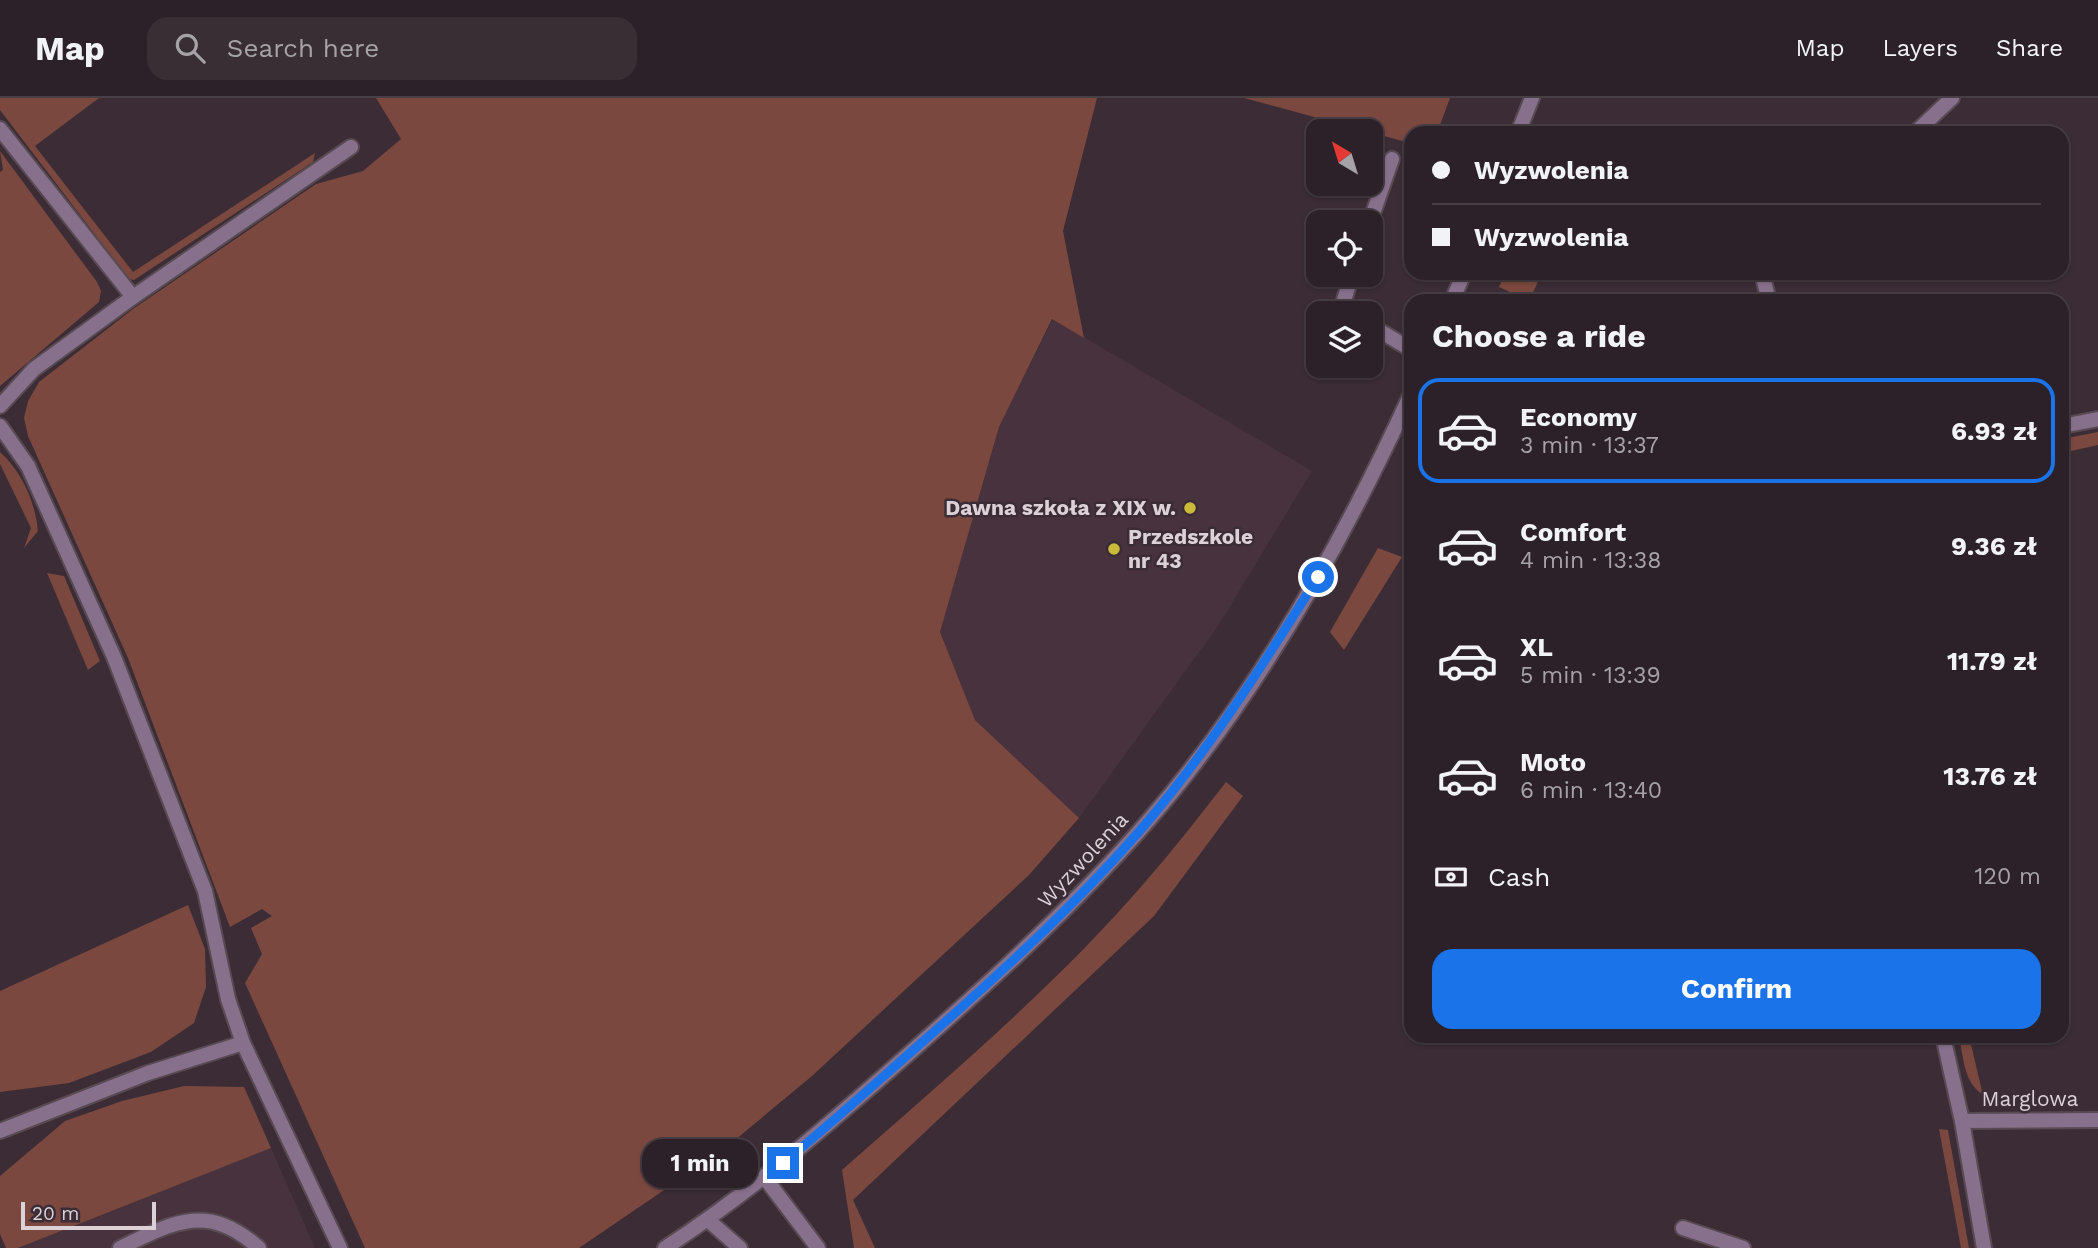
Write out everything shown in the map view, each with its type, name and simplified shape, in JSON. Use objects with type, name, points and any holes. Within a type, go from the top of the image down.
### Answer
[{"type":"street","points":[[1521,126],[1532,98]]},
{"type":"street","points":[[1922,126],[1951,98]]},
{"type":"street","points":[[0,129],[132,297]]},
{"type":"street","points":[[0,406],[34,369],[132,297],[351,147]]},
{"type":"street","points":[[1374,210],[1392,159]]},
{"type":"street","points":[[1383,333],[1404,345]]},
{"type":"street","name":"Wyzwolenia","points":[[665,1248],[765,1178],[1010,965],[1080,897],[1150,819],[1268,658],[1318,577],[1404,408]]},
{"type":"street","points":[[2069,425],[2098,419]]},
{"type":"street","points":[[0,426],[28,466],[114,657],[205,891],[228,999],[243,1043],[340,1248]]},
{"type":"street","points":[[0,1131],[148,1073],[243,1043]]},
{"type":"street","points":[[1945,1043],[1962,1121],[1984,1248]]},
{"type":"street","name":"Marglowa","points":[[1962,1121],[2098,1120]]},
{"type":"street","points":[[765,1178],[818,1248]]},
{"type":"street","points":[[120,1248],[153,1232],[188,1221],[208,1220],[226,1224],[258,1248]]},
{"type":"street","points":[[708,1220],[740,1248]]},
{"type":"street","points":[[1683,1228],[1743,1248]]},
{"type":"shaded area","points":[[0,98],[99,98],[35,146],[133,272],[315,153],[313,162],[134,280],[129,279],[0,110]]},
{"type":"shaded area","points":[[376,98],[1097,98],[1063,231],[1084,338],[1052,319],[999,427],[940,632],[975,720],[1079,818],[1029,875],[812,1076],[723,1150],[579,1248],[365,1248],[245,983],[262,954],[251,928],[272,916],[262,909],[230,927],[128,658],[28,436],[24,418],[28,401],[39,382],[133,309],[316,184],[363,171],[401,139]]},
{"type":"shaded area","points":[[1244,98],[1450,98],[1440,126],[1404,126],[1404,141],[1383,136],[1383,119],[1321,119]]},
{"type":"shaded area","points":[[0,151],[101,291],[99,302],[0,386],[0,172],[3,170]]},
{"type":"shaded area","points":[[1502,280],[1539,280],[1532,294],[1514,294],[1499,287]]},
{"type":"shaded area","name":"Przedszkole nr 43","points":[[1053,319],[1312,471],[1218,626],[1079,818],[975,720],[940,632],[999,427]]},
{"type":"shaded area","points":[[2098,432],[2098,445],[2069,451],[2069,438]]},
{"type":"shaded area","points":[[0,452],[21,478],[34,509],[38,531],[24,548],[31,528],[0,464]]},
{"type":"shaded area","points":[[1378,548],[1402,557],[1344,650],[1330,632]]},
{"type":"shaded area","points":[[47,573],[64,576],[100,661],[88,670]]},
{"type":"shaded area","points":[[1226,782],[1243,796],[1154,916],[853,1200],[875,1248],[854,1248],[842,1170],[999,1031],[1075,958],[1156,869]]},
{"type":"shaded area","points":[[188,905],[205,949],[206,987],[194,1023],[151,1052],[69,1083],[0,1092],[0,991]]},
{"type":"shaded area","points":[[1960,1043],[1971,1043],[1982,1091],[1998,1101],[1978,1091],[1965,1067]]},
{"type":"shaded area","points":[[184,1086],[244,1087],[271,1148],[18,1248],[6,1248],[0,1234],[0,1176],[65,1121],[122,1101]]},
{"type":"shaded area","points":[[1939,1129],[1948,1130],[1969,1248],[1961,1248]]},
{"type":"shaded area","points":[[271,1148],[315,1248],[18,1248]]},
{"type":"place","name":"Dawna szkoła z XIX w.","points":[[1190,508]]},
{"type":"place","name":"Przedszkole nr 43","points":[[1114,549]]},
{"type":"route","points":[[783,1163],[1010,965],[1080,897],[1150,819],[1211,739],[1268,658],[1318,577]]}]
